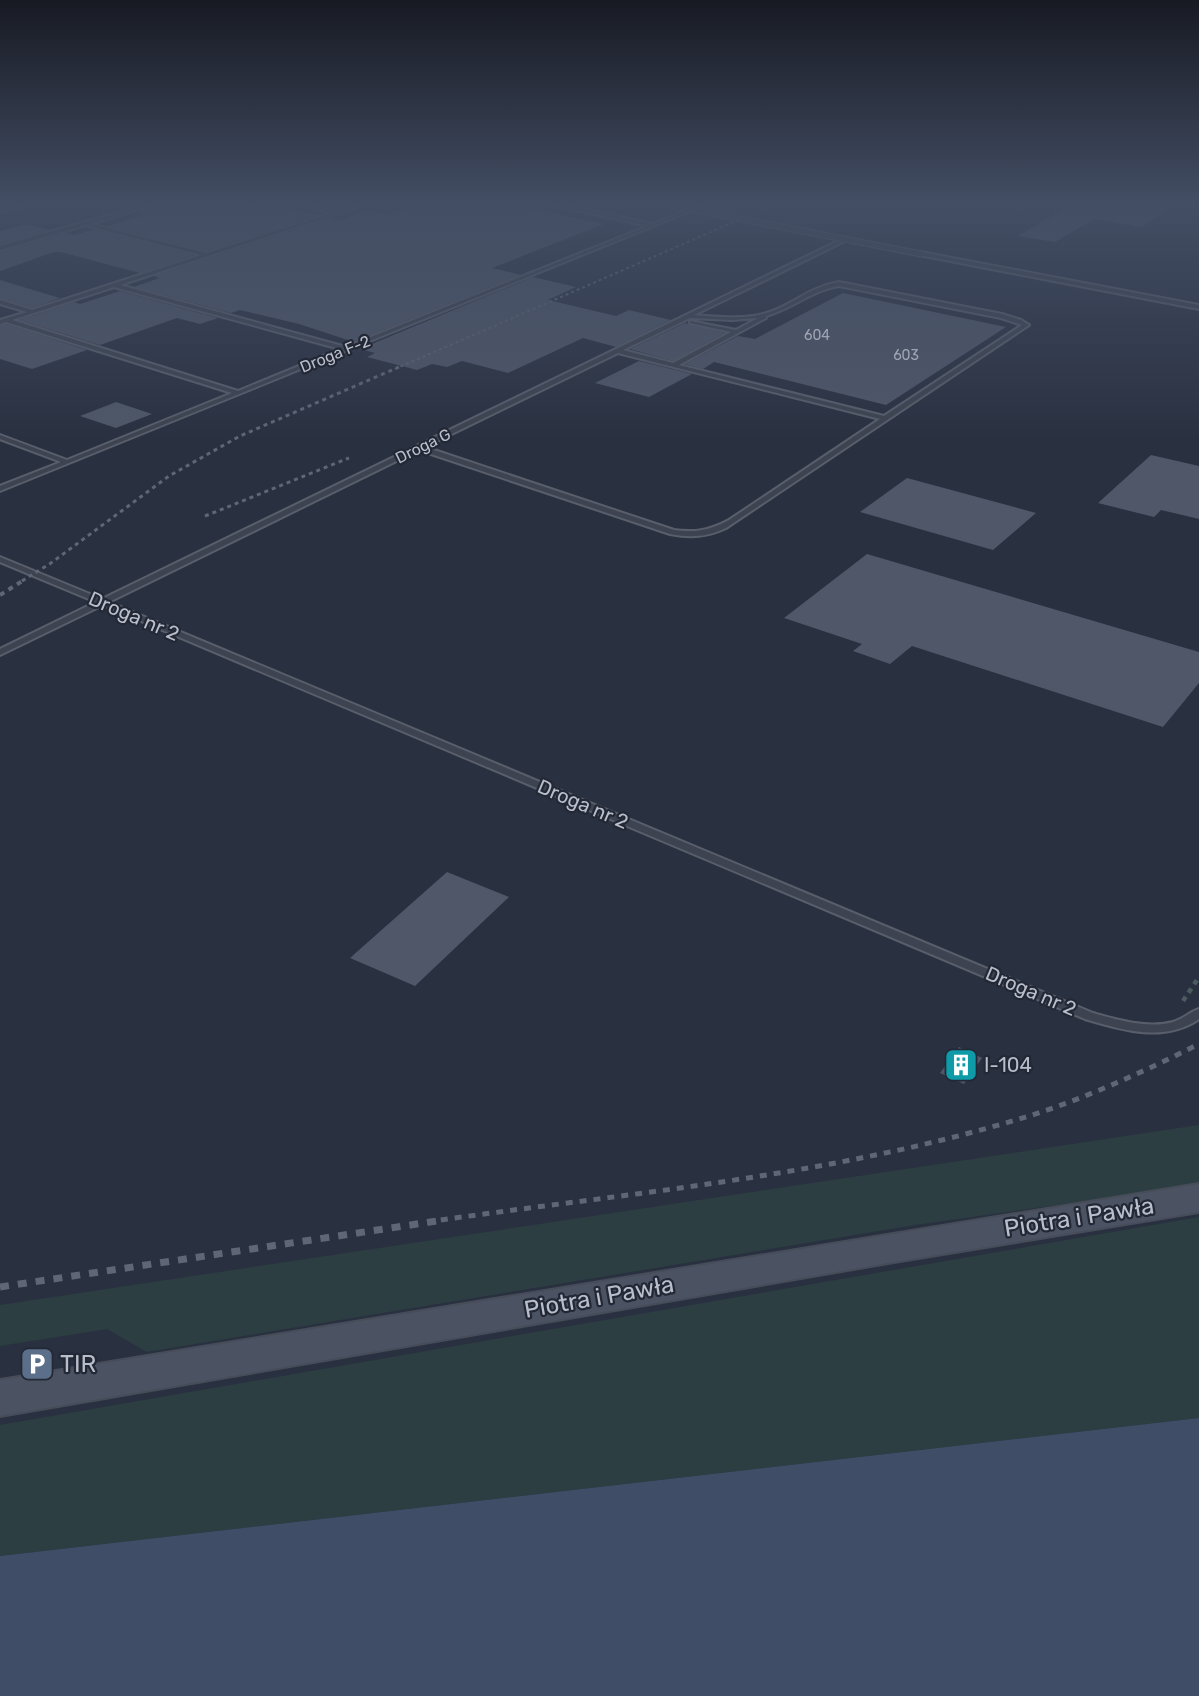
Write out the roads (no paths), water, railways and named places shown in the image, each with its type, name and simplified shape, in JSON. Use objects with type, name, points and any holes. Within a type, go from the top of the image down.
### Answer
[{"type":"street","name":"Piotra i Pawła","points":[[0,1398],[894,1247],[1199,1198]]},
{"type":"lane","name":"Droga F-2","points":[[0,489],[507,284]]},
{"type":"lane","name":"Droga G","points":[[0,652],[754,284]]},
{"type":"lane","points":[[674,365],[812,290],[823,285],[836,284]]},
{"type":"lane","points":[[420,448],[673,532],[697,536],[712,532],[732,522],[1026,325],[1002,316],[839,284]]},
{"type":"lane","points":[[1079,284],[1199,307]]},
{"type":"lane","points":[[2,321],[113,285],[346,349]]},
{"type":"lane","points":[[0,302],[32,311]]},
{"type":"lane","points":[[686,318],[725,318],[771,313]]},
{"type":"lane","points":[[686,318],[738,332]]},
{"type":"lane","points":[[2,321],[239,393]]},
{"type":"lane","points":[[618,351],[885,418]]},
{"type":"lane","points":[[0,437],[67,462]]},
{"type":"lane","name":"Droga nr 2","points":[[0,559],[1089,1016],[1145,1029],[1170,1026],[1199,1013]]},
{"type":"water","points":[[1199,1418],[1199,1696],[0,1696],[0,1556]]},
{"type":"railway","points":[[395,369],[591,284]]},
{"type":"railway","points":[[22,581],[51,563],[169,476],[240,436],[399,367]]},
{"type":"railway","points":[[205,516],[349,458]]},
{"type":"railway","points":[[0,595],[24,580]]},
{"type":"railway","points":[[427,1222],[716,1183],[931,1143],[1002,1124],[1078,1099],[1199,1044]]},
{"type":"railway","points":[[0,1287],[437,1221]]},
{"type":"place","name":"I-104","points":[[961,1065]]},
{"type":"place","name":"TIR","points":[[37,1364]]}]
